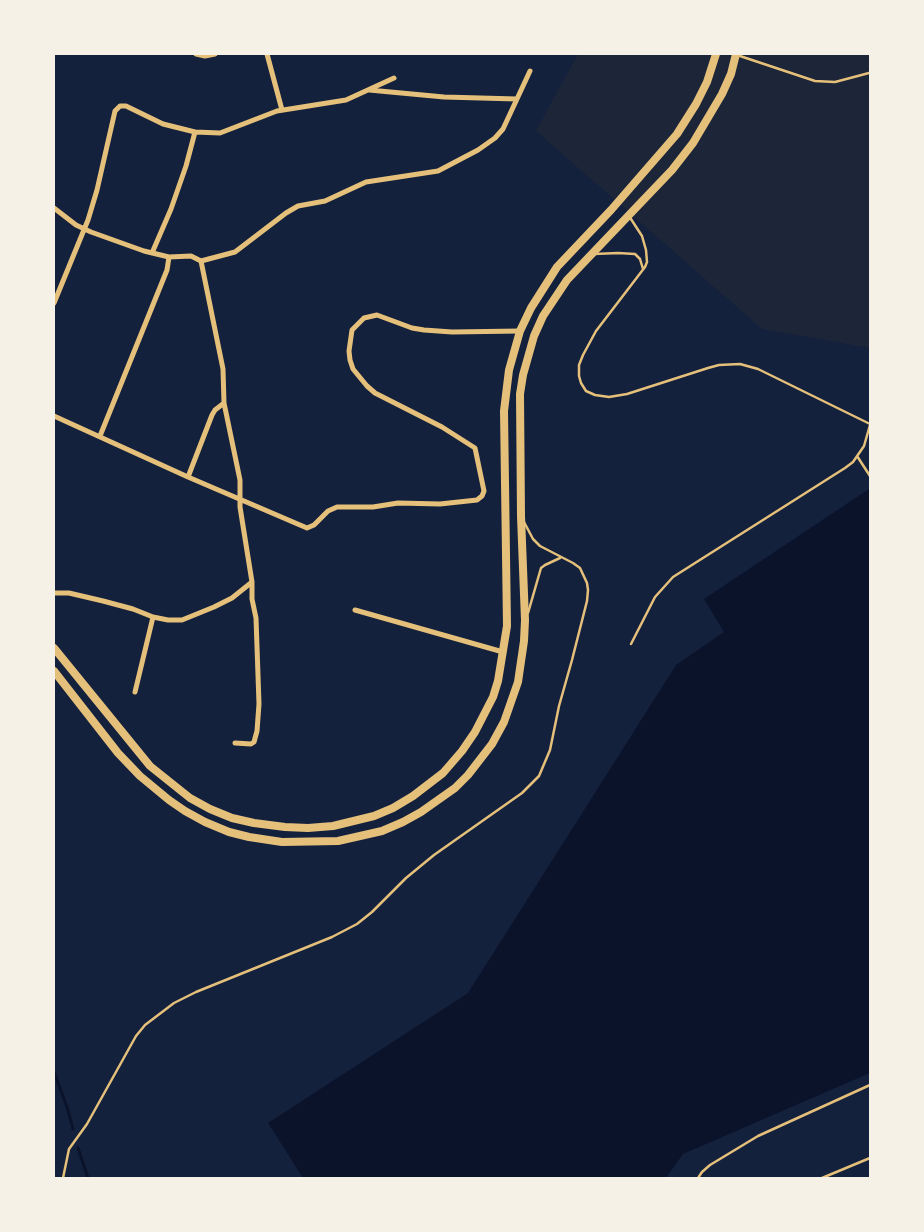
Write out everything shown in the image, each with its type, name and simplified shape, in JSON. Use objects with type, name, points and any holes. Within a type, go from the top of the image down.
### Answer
[{"type":"main road","points":[[54,648],[150,766],[175,788],[210,809],[232,818],[270,826],[308,828],[333,826],[374,816],[393,808],[413,796],[443,773],[471,738],[486,710],[498,681],[507,626],[504,411],[509,370],[520,332],[531,308],[558,268],[618,203],[677,134],[707,82],[716,54]]},
{"type":"main road","points":[[54,671],[118,752],[148,782],[185,811],[229,832],[282,842],[338,841],[382,831],[403,822],[455,788],[468,775],[492,744],[512,703],[518,682],[525,620],[521,516],[520,394],[534,336],[557,294],[592,254],[672,170],[693,143],[722,94],[731,74],[736,54]]},
{"type":"street","points":[[196,54],[205,56],[214,54]]},
{"type":"street","points":[[266,54],[282,110]]},
{"type":"street","points":[[54,208],[84,230],[152,253],[169,257],[191,256],[201,261],[235,252],[298,206],[325,201],[366,182],[429,173],[445,168],[495,138],[503,129],[530,71]]},
{"type":"street","points":[[54,303],[84,230],[97,190],[116,111],[120,106],[126,106],[163,124],[195,132],[220,132],[282,110],[346,100],[394,78]]},
{"type":"street","points":[[369,90],[444,97],[517,99]]},
{"type":"street","points":[[152,253],[171,209],[186,166],[195,132]]},
{"type":"street","points":[[100,436],[167,270],[169,257]]},
{"type":"street","points":[[201,261],[223,369],[224,403],[240,480],[239,498],[256,618],[260,704],[258,724],[253,743],[247,745],[235,743]]},
{"type":"street","points":[[54,416],[188,477],[307,528],[312,527],[328,511],[337,507],[440,504],[480,498],[484,491],[477,451],[470,443],[442,426],[375,393],[360,379],[353,369],[349,351],[352,330],[358,322],[370,315],[377,315],[412,328],[424,330],[520,332]]},
{"type":"street","points":[[188,477],[212,415],[224,403]]},
{"type":"street","points":[[54,593],[69,593],[132,609],[153,617],[182,620],[232,598],[252,582]]},
{"type":"street","points":[[355,610],[503,652]]},
{"type":"street","points":[[135,692],[153,617]]},
{"type":"lane","points":[[736,54],[815,81],[836,82],[869,73]]},
{"type":"lane","points":[[628,216],[642,236],[647,262],[596,331],[583,355],[579,365],[579,376],[580,383],[586,391],[594,395],[627,394],[719,365],[740,364],[758,369],[870,424],[864,446],[845,468],[673,577],[655,597],[630,644]]},
{"type":"lane","points":[[592,254],[635,254],[640,259],[643,269]]},
{"type":"lane","points":[[857,456],[870,476]]},
{"type":"lane","points":[[63,1178],[69,1148],[87,1124],[136,1036],[145,1025],[174,1003],[196,992],[332,937],[357,924],[372,912],[406,878],[434,855],[522,793],[539,776],[550,750],[559,706],[587,601],[588,582],[584,574],[573,563],[560,558],[536,542],[521,516]]},
{"type":"lane","points":[[525,620],[534,597],[541,568],[560,558]]},
{"type":"lane","points":[[698,1178],[710,1165],[758,1136],[870,1085]]},
{"type":"lane","points":[[822,1178],[870,1158]]},
{"type":"shaded area","points":[[578,54],[870,54],[870,348],[762,329],[536,131]]},
{"type":"shaded area","points":[[869,489],[870,1073],[683,1154],[666,1178],[303,1178],[268,1123],[468,993],[676,665],[724,632],[704,599]]},
{"type":"waterway","points":[[54,1072],[73,1129]]},
{"type":"waterway","points":[[78,1148],[88,1178]]}]
